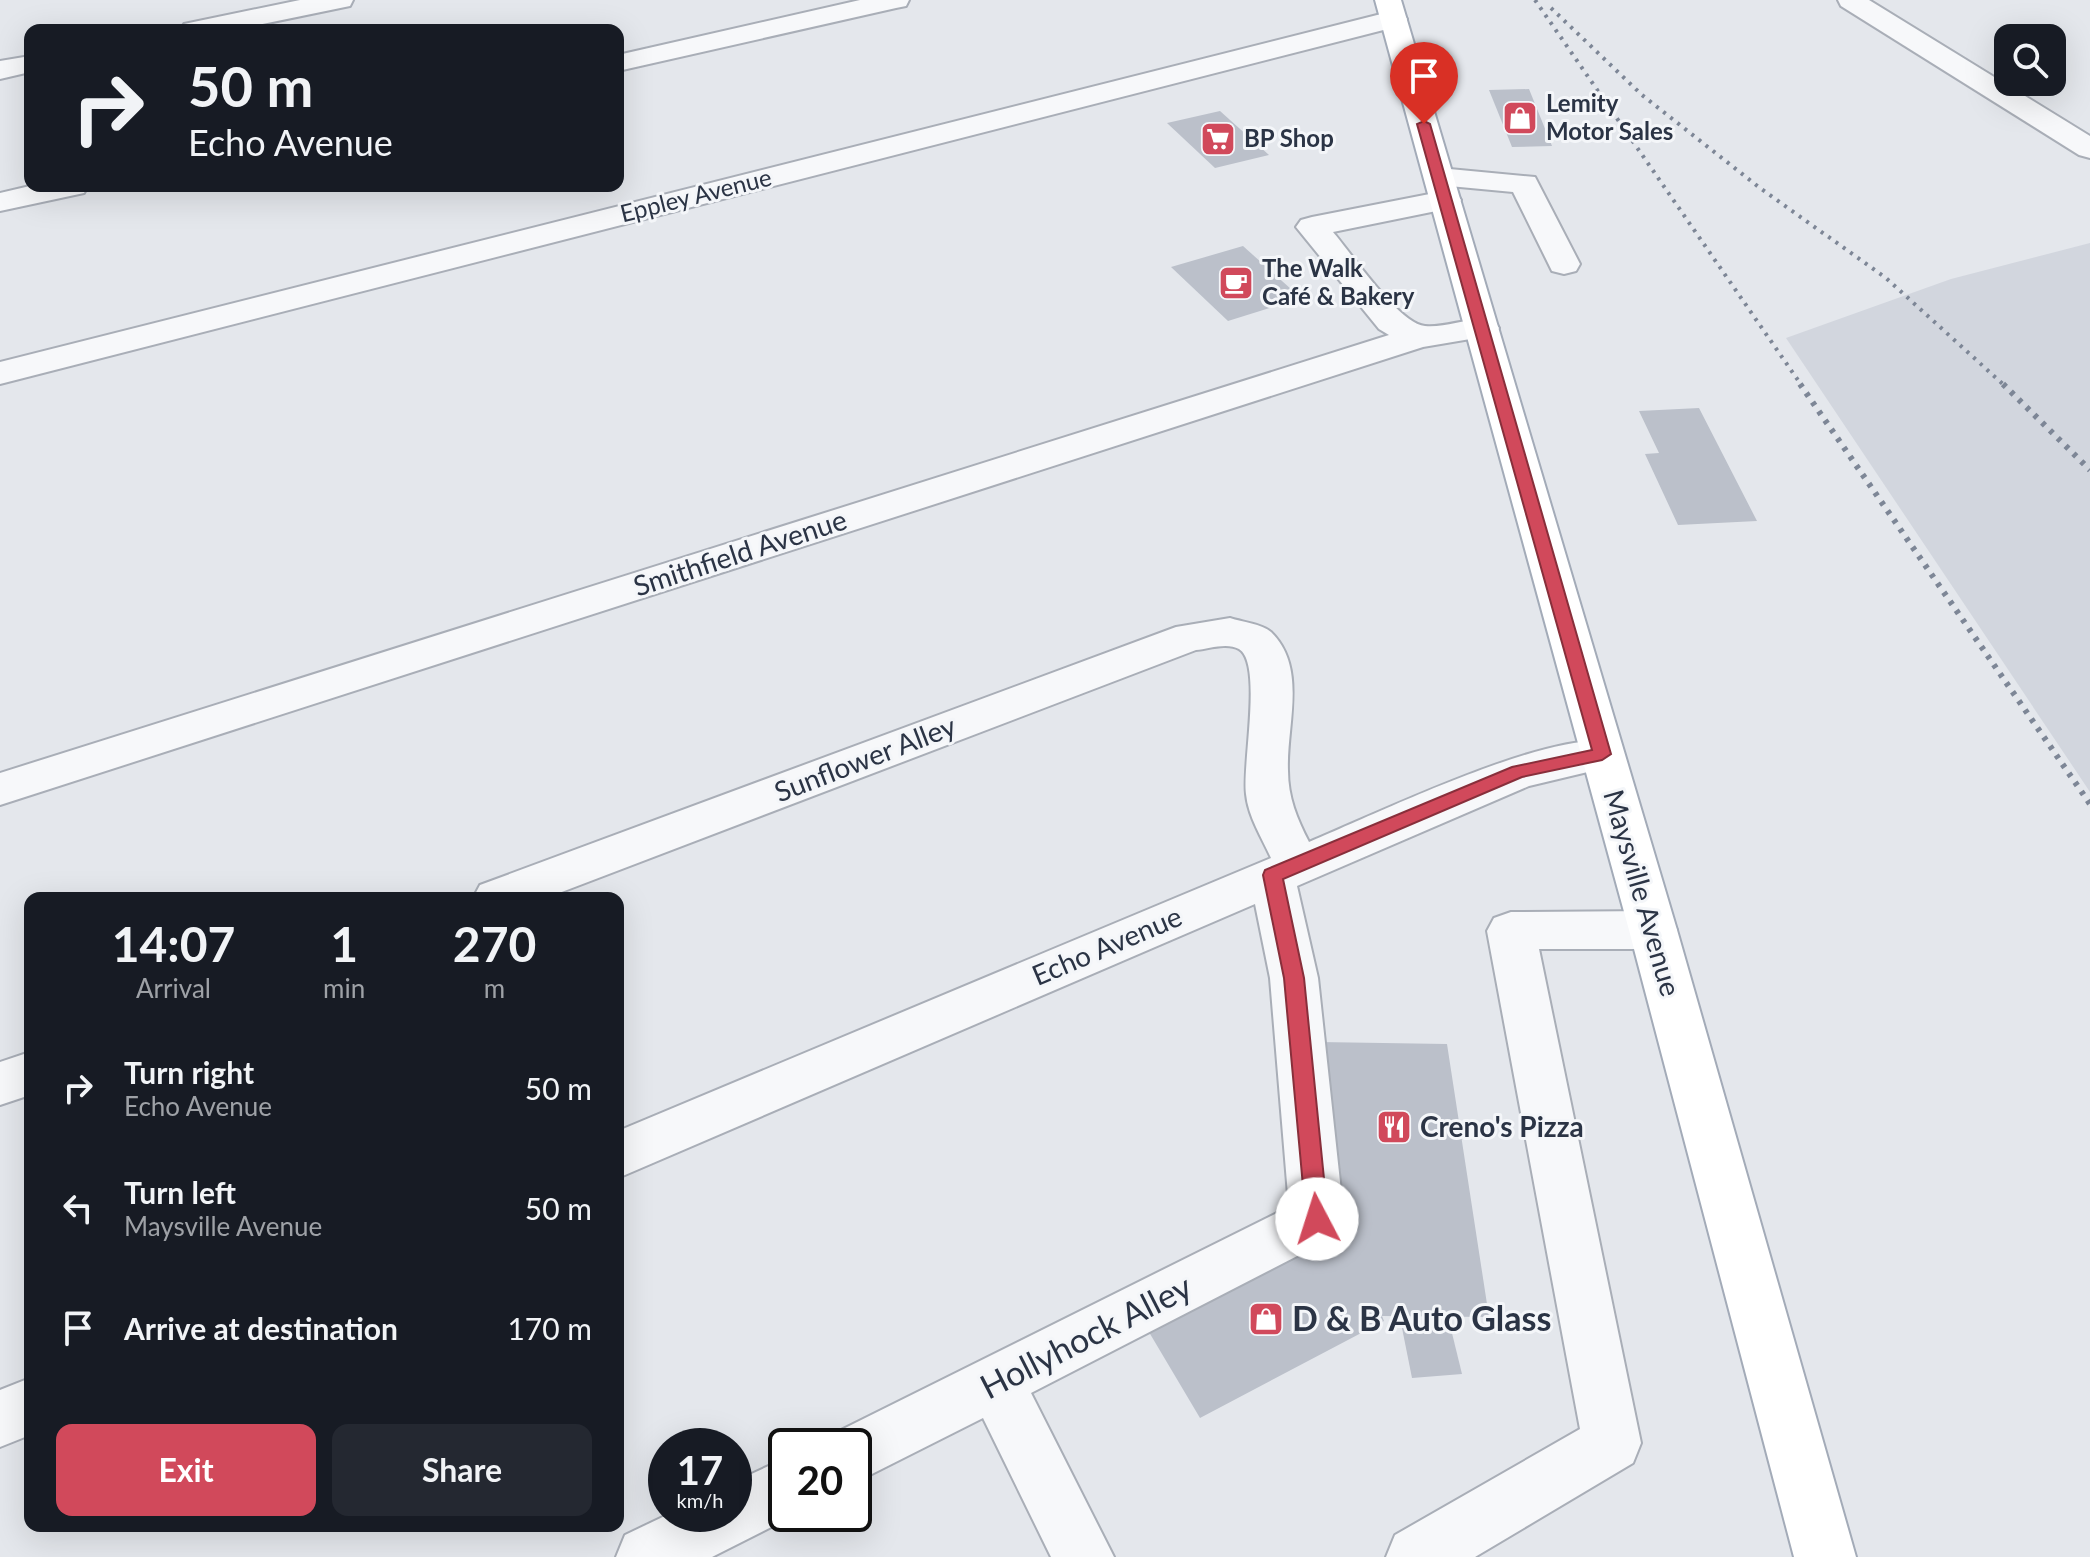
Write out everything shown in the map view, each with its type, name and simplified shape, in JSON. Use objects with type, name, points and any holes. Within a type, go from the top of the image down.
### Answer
[{"type":"main road","name":"Maysville Avenue","points":[[1390,9],[1653,930],[1824,1557]]},
{"type":"street","points":[[217,24],[295,4],[340,0]]},
{"type":"street","points":[[624,62],[896,0]]},
{"type":"street","points":[[1851,0],[2090,149]]},
{"type":"street","name":"Eppley Avenue","points":[[0,373],[1390,9]]},
{"type":"street","points":[[0,70],[24,65]]},
{"type":"street","points":[[1418,337],[1391,322],[1312,227],[1442,188],[1524,184],[1564,264]]},
{"type":"street","points":[[0,202],[46,192]]},
{"type":"street","name":"Smithfield Avenue","points":[[0,789],[1418,337],[1482,328]]},
{"type":"street","name":"Sunflower Alley","points":[[512,892],[1190,637],[1213,632],[1237,632],[1263,648],[1270,665],[1273,687],[1266,767],[1268,797],[1285,870]]},
{"type":"street","name":"Echo Avenue","points":[[624,1152],[1519,772],[1602,754]]},
{"type":"street","name":"Hollyhock Alley","points":[[872,1445],[1317,1219],[1285,870]]},
{"type":"street","points":[[1417,1557],[1612,1443],[1511,931],[1653,930]]},
{"type":"street","points":[[0,1084],[24,1075]]},
{"type":"street","points":[[996,1383],[1083,1557]]},
{"type":"street","points":[[0,1419],[24,1409]]},
{"type":"street","points":[[647,1557],[698,1532]]},
{"type":"shaded area","points":[[2090,243],[2090,792],[1786,338],[1951,279]]},
{"type":"building","name":"Lemity Motor Sales","points":[[1529,89],[1552,146],[1512,147],[1489,90]]},
{"type":"building","name":"BP Shop","points":[[1220,111],[1269,155],[1215,168],[1167,123]]},
{"type":"building","name":"The Walk Café & Bakery","points":[[1243,246],[1301,298],[1228,321],[1171,267]]},
{"type":"building","points":[[1699,408],[1757,521],[1678,525],[1645,454],[1659,453],[1639,411]]},
{"type":"building","points":[[1319,1042],[1447,1044],[1489,1317],[1382,1316],[1384,1321],[1200,1418],[1143,1322],[1344,1221]]},
{"type":"building","points":[[1450,1325],[1462,1374],[1412,1378],[1402,1328]]},
{"type":"railway","points":[[1535,0],[1802,386]]},
{"type":"railway","points":[[1551,8],[1642,95],[1760,188],[1886,278],[2005,386]]},
{"type":"railway","points":[[1800,384],[2090,804]]},
{"type":"railway","points":[[2003,384],[2090,470]]},
{"type":"place","name":"Lemity Motor Sales","points":[[1520,118]]},
{"type":"place","name":"BP Shop","points":[[1218,139]]},
{"type":"place","name":"The Walk Café & Bakery","points":[[1236,283]]},
{"type":"place","name":"Creno's Pizza","points":[[1394,1127]]},
{"type":"place","name":"D & B Auto Glass","points":[[1266,1319]]},
{"type":"route","points":[[1317,1219],[1294,978],[1272,875],[1519,772],[1602,754],[1424,124]]}]
